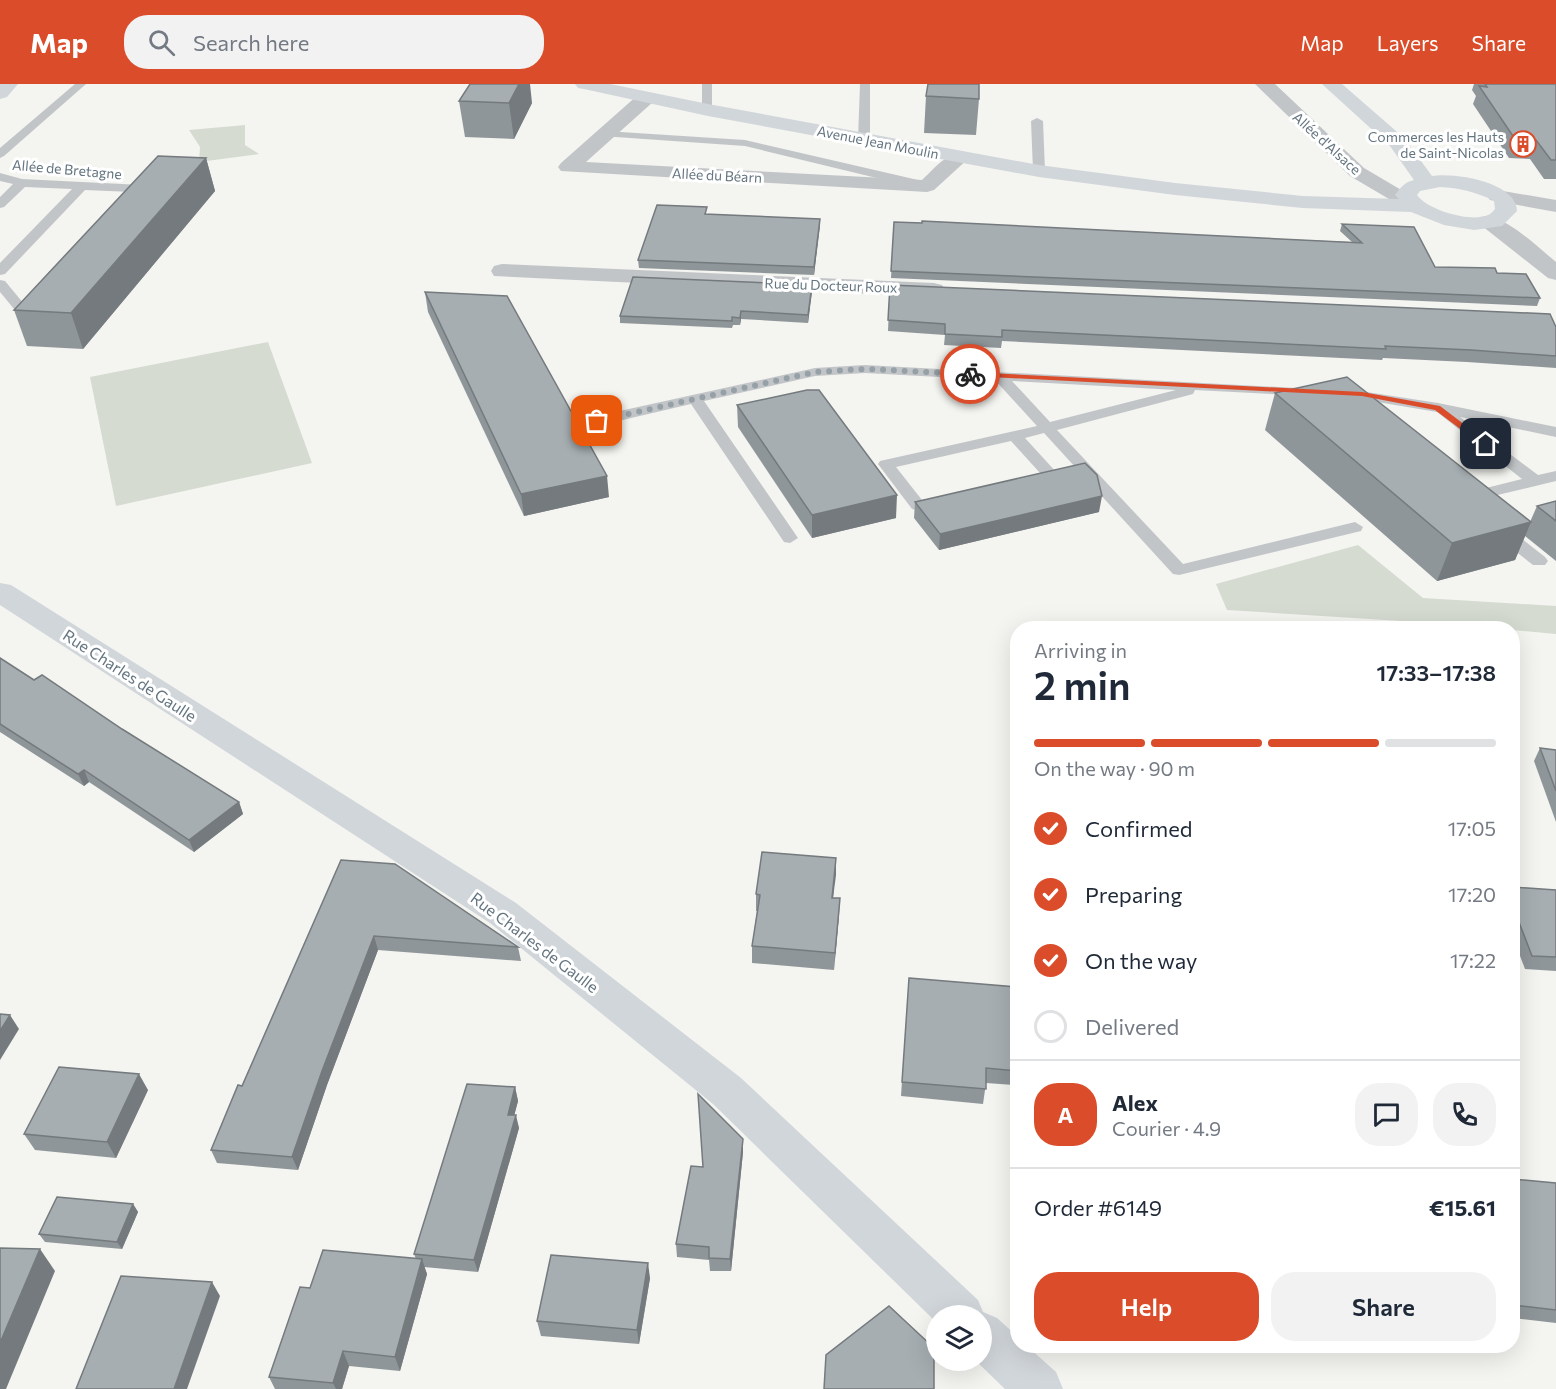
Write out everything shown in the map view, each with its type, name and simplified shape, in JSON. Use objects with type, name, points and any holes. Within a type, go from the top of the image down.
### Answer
[{"type":"street","points":[[0,93],[9,84]]},
{"type":"street","name":"Avenue Jean Moulin","points":[[584,84],[959,158],[1039,171],[1175,189],[1303,202],[1404,198]]},
{"type":"street","name":"Allée d'Alsace","points":[[1264,84],[1357,172],[1404,198]]},
{"type":"street","points":[[1332,84],[1374,119],[1417,165],[1425,182]]},
{"type":"street","name":"Allée du Béarn","points":[[646,98],[568,167],[927,186]]},
{"type":"street","points":[[1374,119],[1425,149]]},
{"type":"street","points":[[927,186],[959,158]]},
{"type":"street","points":[[1445,162],[1473,185],[1556,273]]},
{"type":"street","points":[[1473,185],[1456,182],[1425,182],[1408,189],[1404,198],[1422,213],[1446,220],[1473,223],[1497,210],[1556,206]]},
{"type":"street","points":[[1497,210],[1556,215]]},
{"type":"street","name":"Rue du Docteur Roux","points":[[502,271],[957,291]]},
{"type":"street","name":"Rue Charles de Gaulle","points":[[0,592],[502,913],[727,1091],[951,1305]]},
{"type":"street","points":[[992,1344],[1039,1389]]},
{"type":"lane","points":[[0,154],[81,84]]},
{"type":"lane","points":[[707,84],[708,110]]},
{"type":"lane","points":[[864,139],[865,84]]},
{"type":"lane","points":[[1037,121],[1039,171]]},
{"type":"lane","points":[[605,134],[745,143],[927,186]]},
{"type":"lane","name":"Allée de Bretagne","points":[[0,177],[22,183],[142,189],[126,206]]},
{"type":"lane","points":[[0,204],[22,183]]},
{"type":"lane","points":[[0,271],[82,186]]},
{"type":"lane","points":[[0,284],[24,312],[47,288]]},
{"type":"lane","points":[[597,421],[815,372],[865,369],[1362,394],[1556,432]]},
{"type":"lane","points":[[998,375],[1179,570],[1354,526]]},
{"type":"lane","points":[[952,499],[918,506],[886,464],[1015,436],[1205,387]]},
{"type":"lane","points":[[1362,394],[1364,413]]},
{"type":"lane","points":[[694,398],[790,538]]},
{"type":"lane","points":[[1438,408],[1535,481]]},
{"type":"lane","points":[[1015,436],[1051,476],[1018,483]]},
{"type":"lane","points":[[1539,561],[1457,496],[1556,476]]},
{"type":"shaded area","points":[[245,125],[245,145],[259,154],[199,162],[200,147],[189,130]]},
{"type":"shaded area","points":[[268,342],[312,463],[116,506],[90,377]]},
{"type":"shaded area","points":[[1358,545],[1423,598],[1556,606],[1556,634],[1520,631],[1520,621],[1401,621],[1227,610],[1216,584]]},
{"type":"building","points":[[470,84],[519,84],[509,103],[459,101]]},
{"type":"building","points":[[928,84],[979,84],[979,99],[926,96]]},
{"type":"building","points":[[1485,84],[1556,84],[1556,160],[1551,160],[1536,140],[1515,139],[1479,86],[1487,87]]},
{"type":"building","points":[[158,156],[206,158],[71,313],[14,310]]},
{"type":"building","points":[[657,205],[707,207],[705,214],[820,219],[814,267],[638,260]]},
{"type":"building","points":[[922,221],[1362,243],[1342,224],[1414,227],[1435,267],[1495,268],[1497,273],[1526,274],[1540,298],[891,271],[894,222],[922,223]]},
{"type":"building","points":[[633,277],[812,285],[808,315],[741,311],[740,318],[732,317],[732,321],[620,316]]},
{"type":"building","points":[[890,285],[1550,314],[1556,327],[1556,356],[1471,350],[1385,346],[1386,349],[1002,330],[1002,337],[945,334],[945,324],[888,320]]},
{"type":"building","points":[[425,292],[507,296],[607,476],[521,494]]},
{"type":"building","points":[[1347,377],[1531,522],[1452,543],[1275,393]]},
{"type":"building","points":[[807,390],[819,390],[897,495],[812,515],[737,405]]},
{"type":"building","points":[[1085,463],[1097,475],[1102,496],[940,534],[915,502]]},
{"type":"building","points":[[1556,501],[1556,521],[1537,506]]},
{"type":"building","points":[[0,658],[34,680],[42,675],[122,729],[239,802],[189,840],[84,770],[78,774],[0,724]]},
{"type":"building","points":[[1540,748],[1556,750],[1556,791]]},
{"type":"building","points":[[762,852],[836,858],[832,898],[840,898],[835,953],[752,946],[760,895],[756,894]]},
{"type":"building","points":[[341,860],[395,864],[518,947],[374,936],[292,1157],[211,1150],[238,1085],[242,1086]]},
{"type":"building","points":[[1520,888],[1556,890],[1556,957],[1532,956],[1520,925]]},
{"type":"building","points":[[909,978],[1010,986],[1010,1070],[986,1068],[986,1089],[902,1082]]},
{"type":"building","points":[[0,1014],[10,1015],[0,1031]]},
{"type":"building","points":[[59,1067],[139,1074],[107,1142],[24,1134]]},
{"type":"building","points":[[467,1084],[515,1087],[508,1115],[516,1115],[474,1260],[414,1254]]},
{"type":"building","points":[[698,1094],[743,1139],[730,1259],[709,1258],[709,1247],[676,1244],[691,1166],[703,1167]]},
{"type":"building","points":[[1520,1180],[1556,1183],[1556,1310],[1520,1306]]},
{"type":"building","points":[[57,1197],[133,1204],[117,1242],[39,1234]]},
{"type":"building","points":[[0,1248],[40,1249],[0,1343]]},
{"type":"building","points":[[323,1250],[422,1259],[395,1357],[343,1351],[333,1383],[269,1377],[300,1287],[310,1288]]},
{"type":"building","points":[[551,1255],[648,1263],[637,1330],[537,1321]]},
{"type":"building","points":[[121,1276],[212,1282],[174,1389],[76,1389]]},
{"type":"building","points":[[889,1306],[926,1341],[926,1371],[934,1371],[934,1389],[824,1389],[826,1355]]},
{"type":"way so far","points":[[597,421],[815,372],[865,369],[970,374]]},
{"type":"place","name":"Commerces les Hauts de Saint-Nicolas","points":[[1523,144]]},
{"type":"route","points":[[970,374],[1362,394],[1438,408],[1486,444]]}]
